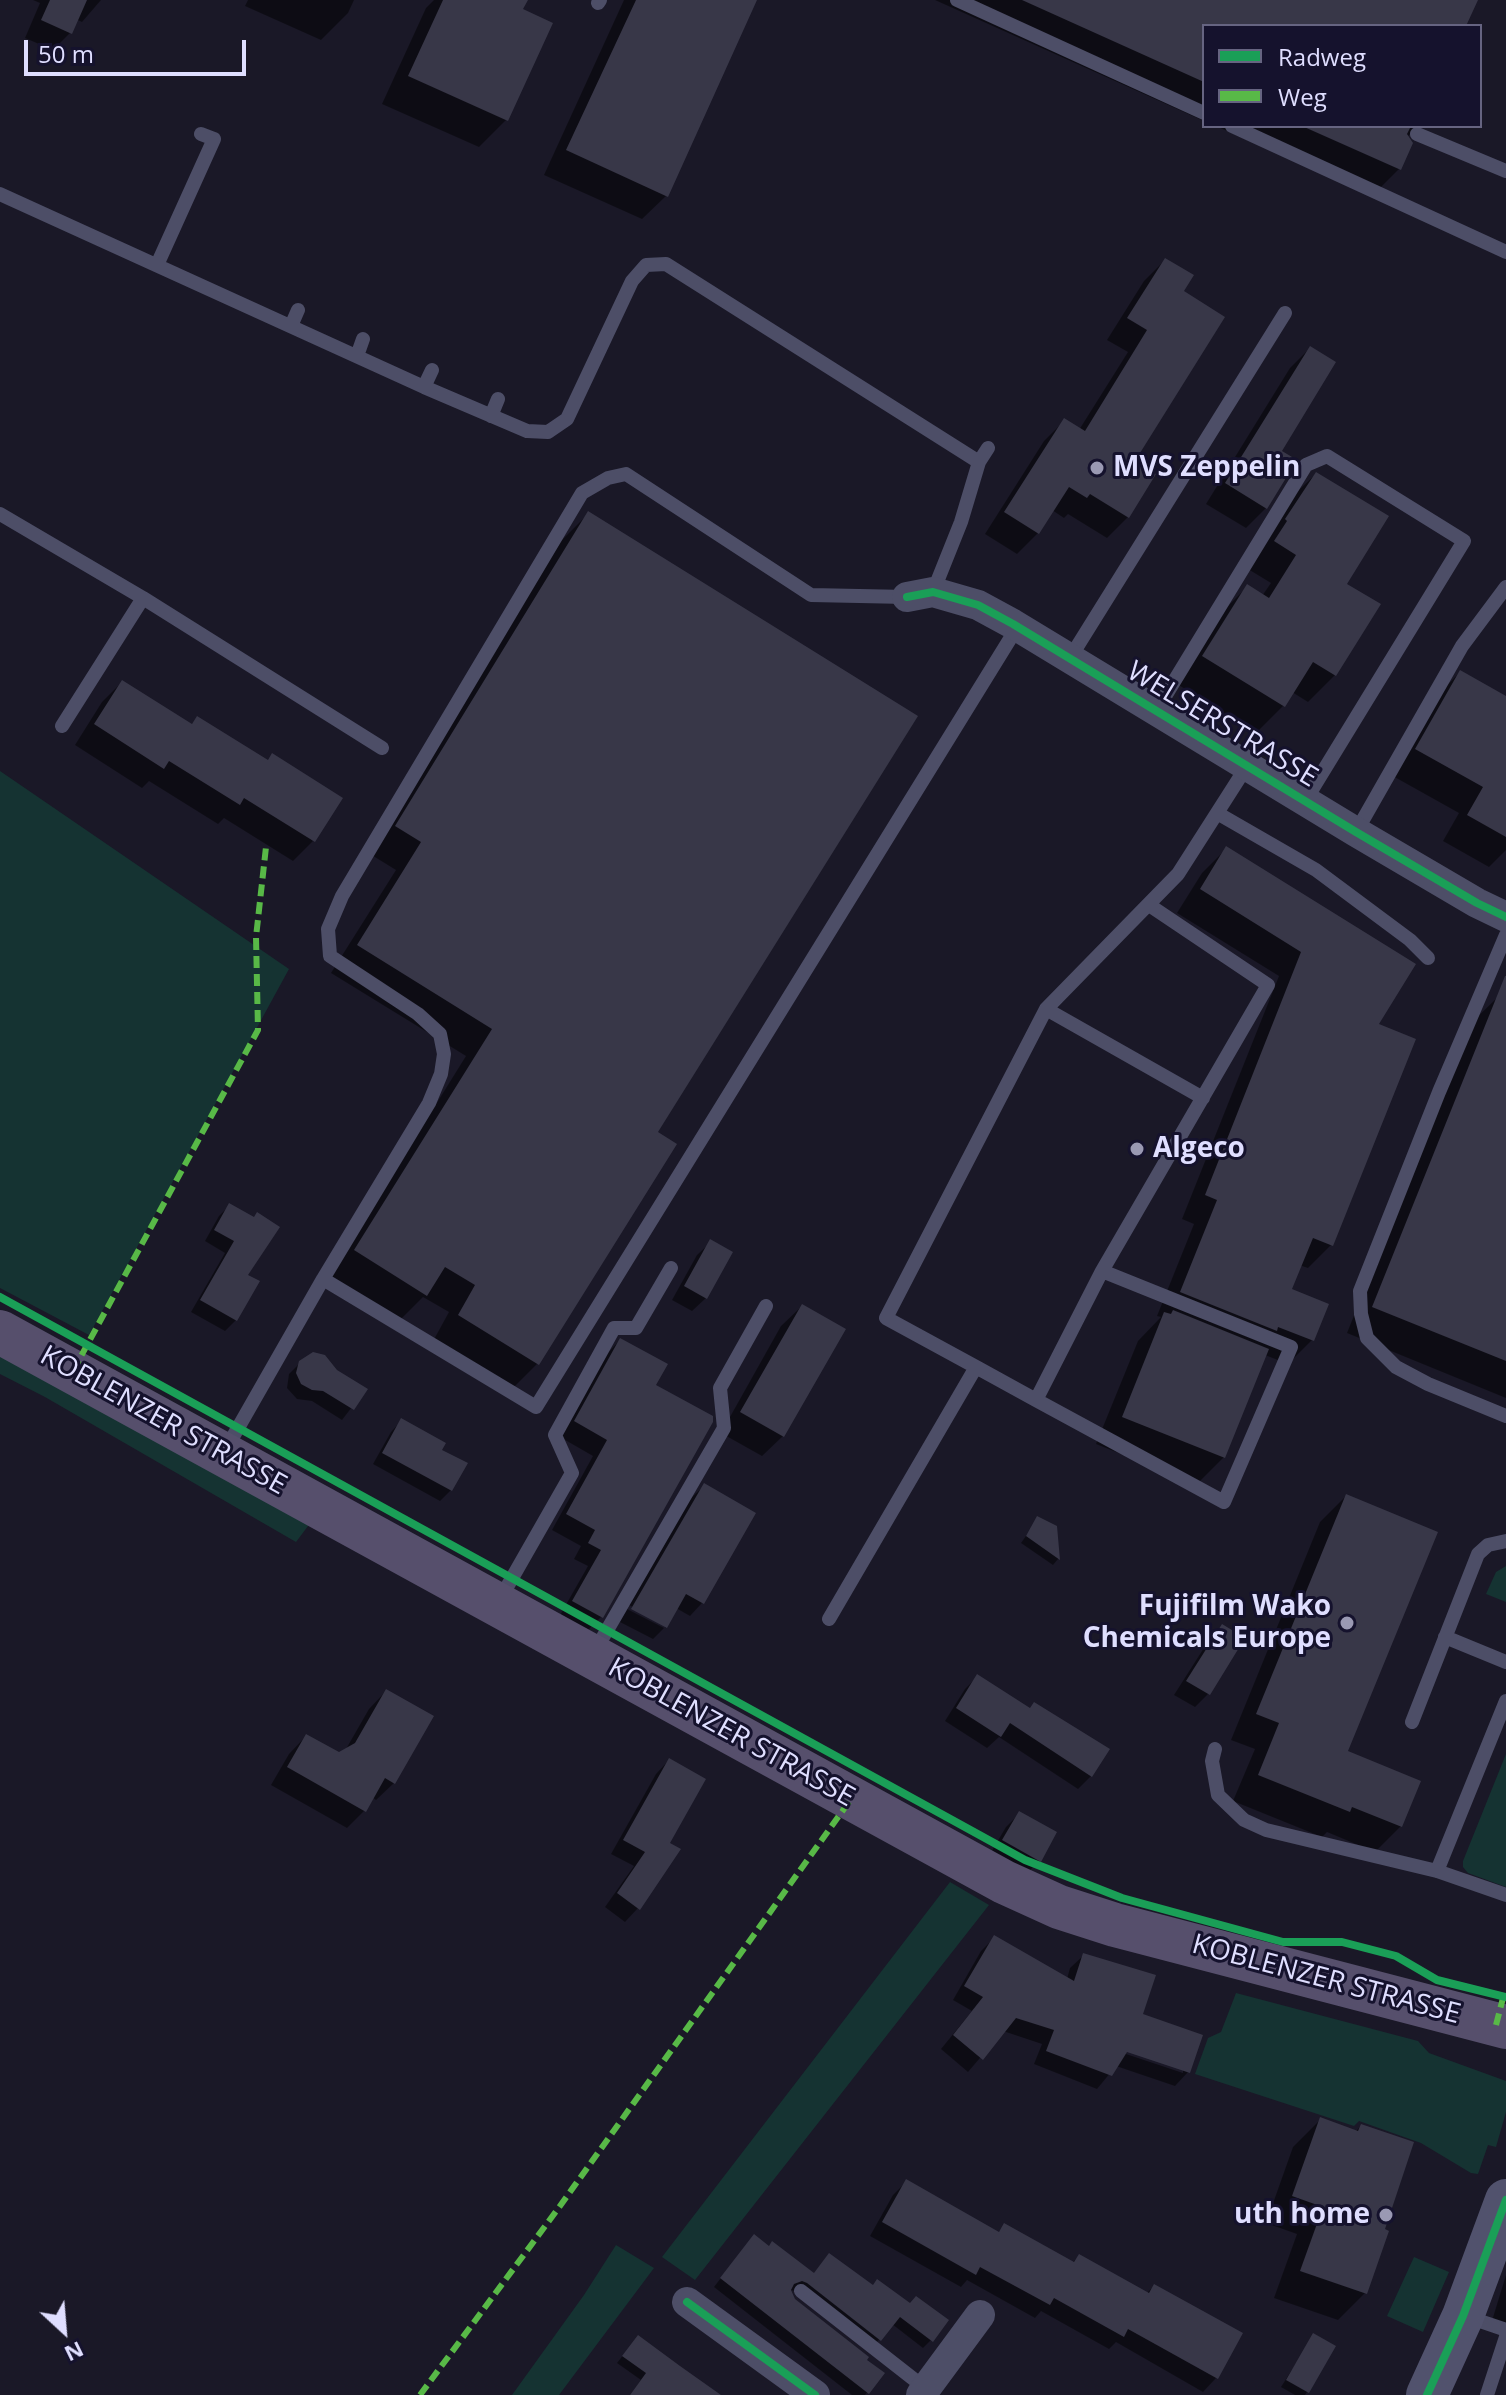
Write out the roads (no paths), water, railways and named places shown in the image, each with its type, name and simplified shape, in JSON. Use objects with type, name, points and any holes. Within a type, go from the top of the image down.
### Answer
[{"type":"main road","name":"KOBLENZER STRASSE","points":[[0,1332],[1004,1882],[1059,1907],[1115,1925],[1506,2027]]},
{"type":"street","name":"WELSERSTRASSE","points":[[920,595],[978,605],[1018,626],[1356,832],[1506,917]]},
{"type":"street","points":[[1427,2395],[1463,2316],[1506,2200]]},
{"type":"street","points":[[687,2302],[815,2395]]},
{"type":"street","points":[[923,2392],[980,2315]]},
{"type":"lane","points":[[957,0],[1202,112]]},
{"type":"lane","points":[[1236,128],[1506,252]]},
{"type":"lane","points":[[157,265],[214,139],[201,134]]},
{"type":"lane","points":[[1417,134],[1506,171]]},
{"type":"lane","points":[[0,194],[157,265],[225,286],[291,326],[527,431],[548,432],[567,419],[632,281],[646,265],[666,264],[722,291],[919,414],[979,462]]},
{"type":"lane","points":[[291,326],[298,310]]},
{"type":"lane","points":[[1070,658],[1285,313]]},
{"type":"lane","points":[[357,356],[363,339]]},
{"type":"lane","points":[[424,387],[432,370]]},
{"type":"lane","points":[[491,416],[498,399]]},
{"type":"lane","points":[[223,1454],[429,1103],[441,1074],[444,1054],[440,1034],[418,1014],[330,956],[328,929],[342,896],[582,493],[608,478],[626,474],[811,595],[920,595],[961,522],[979,462],[988,448]]},
{"type":"lane","points":[[1156,711],[1306,465],[1327,456],[1464,541],[1305,801]]},
{"type":"lane","points":[[0,514],[143,598],[382,748]]},
{"type":"lane","points":[[1356,832],[1462,646],[1506,587]]},
{"type":"lane","points":[[62,726],[143,598]]},
{"type":"lane","points":[[323,1279],[536,1407],[1018,626]]},
{"type":"lane","points":[[1102,1271],[1291,1347],[1224,1502],[886,1318],[1046,1009],[1178,874],[1247,766]]},
{"type":"lane","points":[[1217,813],[1316,870],[1410,940],[1428,958]]},
{"type":"lane","points":[[1036,1400],[1102,1271],[1268,985],[1149,905]]},
{"type":"lane","points":[[1506,935],[1433,1106],[1360,1291],[1367,1338],[1396,1367],[1428,1384],[1506,1416]]},
{"type":"lane","points":[[1046,1009],[1203,1098]]},
{"type":"lane","points":[[497,1605],[572,1473],[555,1435],[614,1328],[636,1328],[671,1268]]},
{"type":"lane","points":[[592,1657],[724,1428],[720,1388],[766,1306]]},
{"type":"lane","points":[[829,1619],[976,1367]]},
{"type":"lane","points":[[1412,1722],[1478,1554],[1488,1545],[1506,1541]]},
{"type":"lane","points":[[1445,1637],[1506,1662]]},
{"type":"lane","points":[[1437,1871],[1506,1701]]},
{"type":"lane","points":[[1215,1749],[1212,1761],[1218,1795],[1244,1820],[1266,1830],[1437,1871],[1506,1895]]},
{"type":"lane","points":[[801,2291],[923,2392]]},
{"type":"lane","points":[[1463,2316],[1506,2330]]},
{"type":"lane","points":[[1487,2395],[1506,2337]]},
{"type":"place","name":"MVS Zeppelin","points":[[1097,468]]},
{"type":"place","name":"Algeco","points":[[1137,1149]]},
{"type":"place","name":"Fujifilm Wako Chemicals Europe","points":[[1347,1623]]},
{"type":"place","name":"uth home","points":[[1386,2215]]}]
